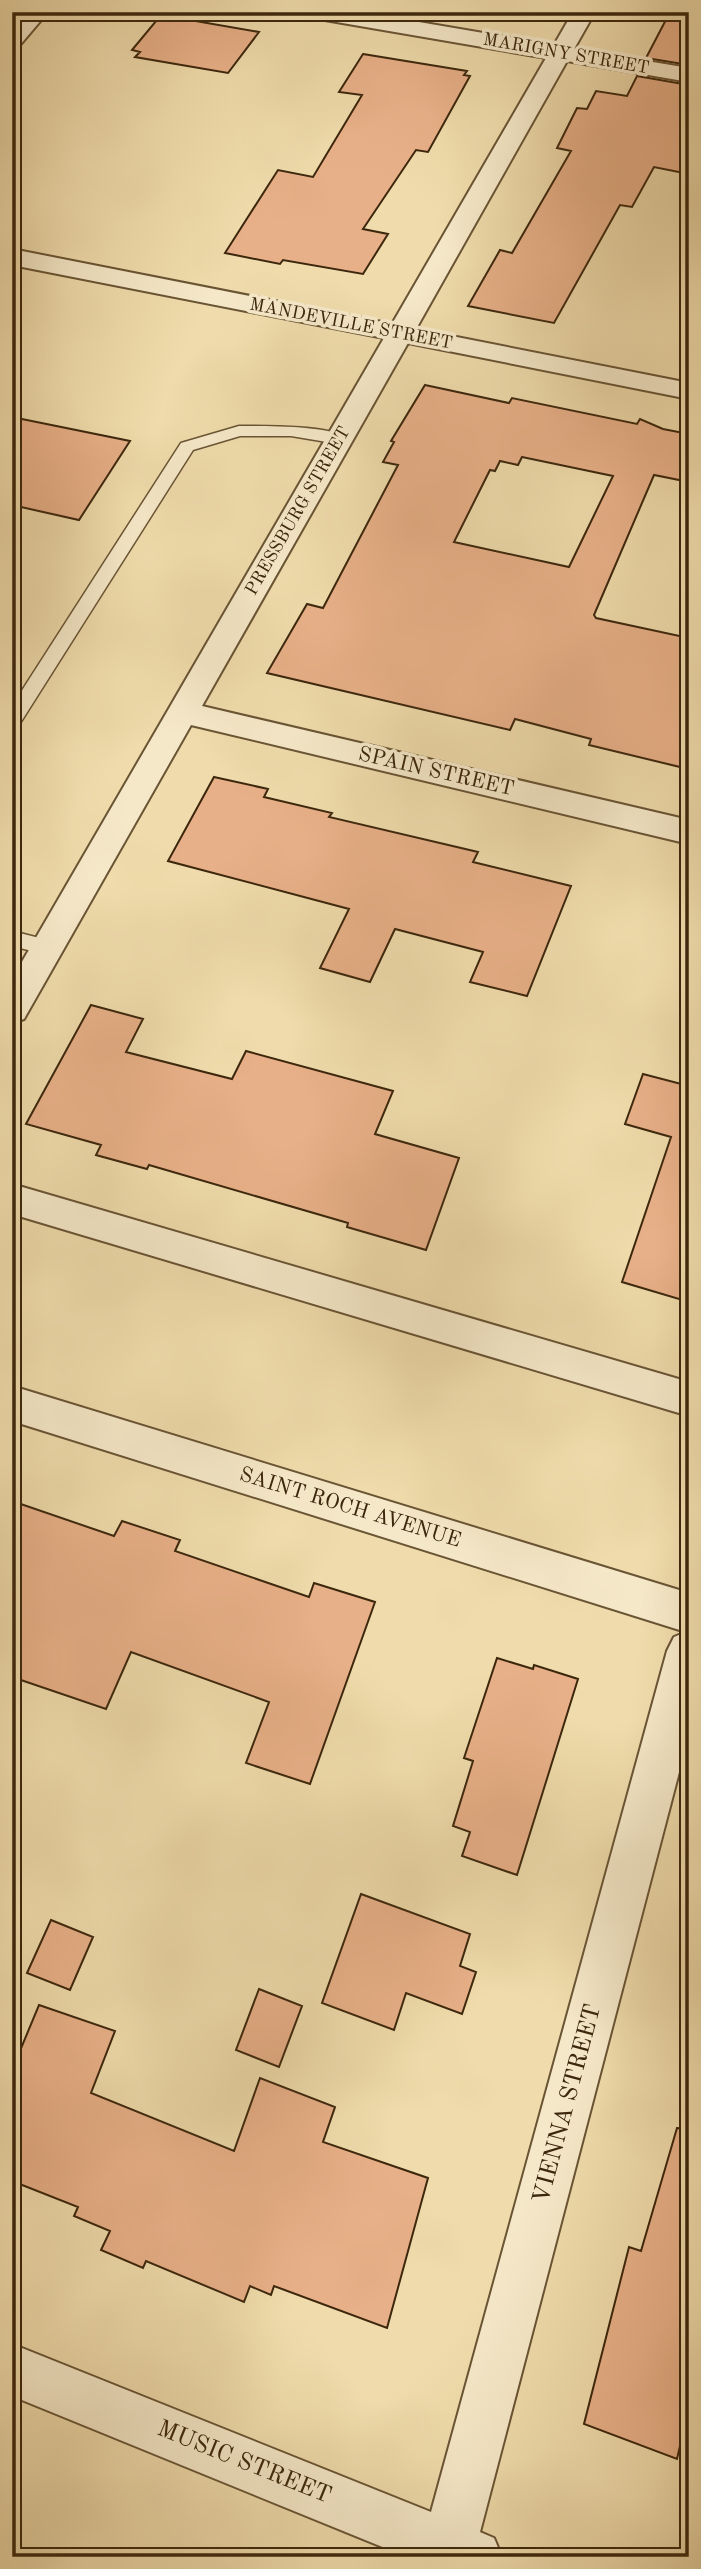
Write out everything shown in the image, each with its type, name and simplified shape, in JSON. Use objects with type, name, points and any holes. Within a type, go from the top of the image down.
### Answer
[{"type":"street","points":[[12,40],[37,12]]},
{"type":"street","name":"MARIGNY STREET","points":[[319,12],[689,75]]},
{"type":"street","name":"PRESSBURG STREET","points":[[12,1010],[584,12]]},
{"type":"street","name":"MANDEVILLE STREET","points":[[12,257],[689,391]]},
{"type":"street","name":"SPAIN STREET","points":[[183,712],[689,832]]},
{"type":"street","points":[[12,1199],[689,1399]]},
{"type":"street","name":"SAINT ROCH AVENUE","points":[[12,1403],[689,1613]]},
{"type":"street","name":"VIENNA STREET","points":[[457,2553],[689,1651]]},
{"type":"street","name":"MUSIC STREET","points":[[12,2370],[457,2553]]},
{"type":"lane","points":[[12,721],[187,447],[239,431],[291,431],[339,439]]},
{"type":"lane","points":[[12,938],[48,947]]},
{"type":"building","points":[[670,12],[689,12],[689,65],[646,58]]},
{"type":"building","points":[[161,15],[259,32],[228,73],[135,57],[140,52],[132,50]]},
{"type":"building","points":[[363,54],[467,71],[464,75],[470,76],[428,152],[416,150],[363,229],[388,234],[363,274],[283,260],[280,264],[225,253],[278,170],[313,177],[362,95],[339,92]]},
{"type":"building","points":[[637,76],[689,85],[689,174],[654,167],[632,207],[620,205],[554,323],[468,306],[500,250],[512,253],[571,151],[557,148],[577,108],[587,109],[596,91],[627,96]]},
{"type":"building","points":[[425,385],[509,403],[512,398],[637,424],[640,419],[663,429],[689,434],[689,482],[654,475],[594,615],[596,618],[689,638],[689,745],[680,767],[589,745],[591,739],[515,719],[510,730],[267,673],[307,604],[323,608],[398,465],[383,462],[394,442],[391,441]],"holes":[[[522,457],[613,476],[569,567],[454,542],[490,470],[495,471],[500,461],[518,465]]]},
{"type":"building","points":[[12,417],[130,441],[79,520],[12,505]]},
{"type":"building","points":[[214,777],[268,789],[264,797],[332,813],[329,817],[478,852],[473,862],[571,886],[527,996],[470,982],[483,952],[395,929],[370,982],[320,968],[349,909],[168,861]]},
{"type":"building","points":[[91,1005],[143,1019],[126,1052],[232,1079],[246,1051],[393,1091],[375,1134],[459,1158],[426,1250],[347,1227],[348,1223],[149,1165],[147,1169],[96,1155],[101,1145],[26,1124]]},
{"type":"building","points":[[643,1074],[689,1086],[689,1302],[622,1282],[671,1137],[625,1124]]},
{"type":"building","points":[[12,1501],[114,1536],[122,1521],[180,1540],[175,1551],[309,1597],[314,1583],[375,1602],[310,1784],[246,1763],[269,1702],[131,1652],[106,1709],[12,1677]]},
{"type":"building","points":[[497,1658],[533,1669],[534,1665],[578,1679],[517,1875],[462,1856],[470,1832],[453,1826],[473,1761],[464,1758]]},
{"type":"building","points":[[361,1894],[470,1934],[460,1966],[476,1972],[462,2014],[406,1993],[394,2030],[322,2003]]},
{"type":"building","points":[[51,1920],[93,1937],[70,1990],[27,1973]]},
{"type":"building","points":[[259,1989],[302,2006],[279,2067],[236,2050]]},
{"type":"building","points":[[39,2005],[115,2031],[91,2093],[234,2151],[260,2078],[335,2107],[323,2142],[428,2178],[387,2328],[274,2286],[271,2295],[250,2286],[244,2302],[146,2261],[143,2268],[101,2250],[110,2231],[74,2216],[78,2207],[12,2181],[12,2070]]},
{"type":"building","points":[[677,2128],[689,2129],[689,2407],[677,2459],[584,2424],[629,2247],[641,2251]]}]
